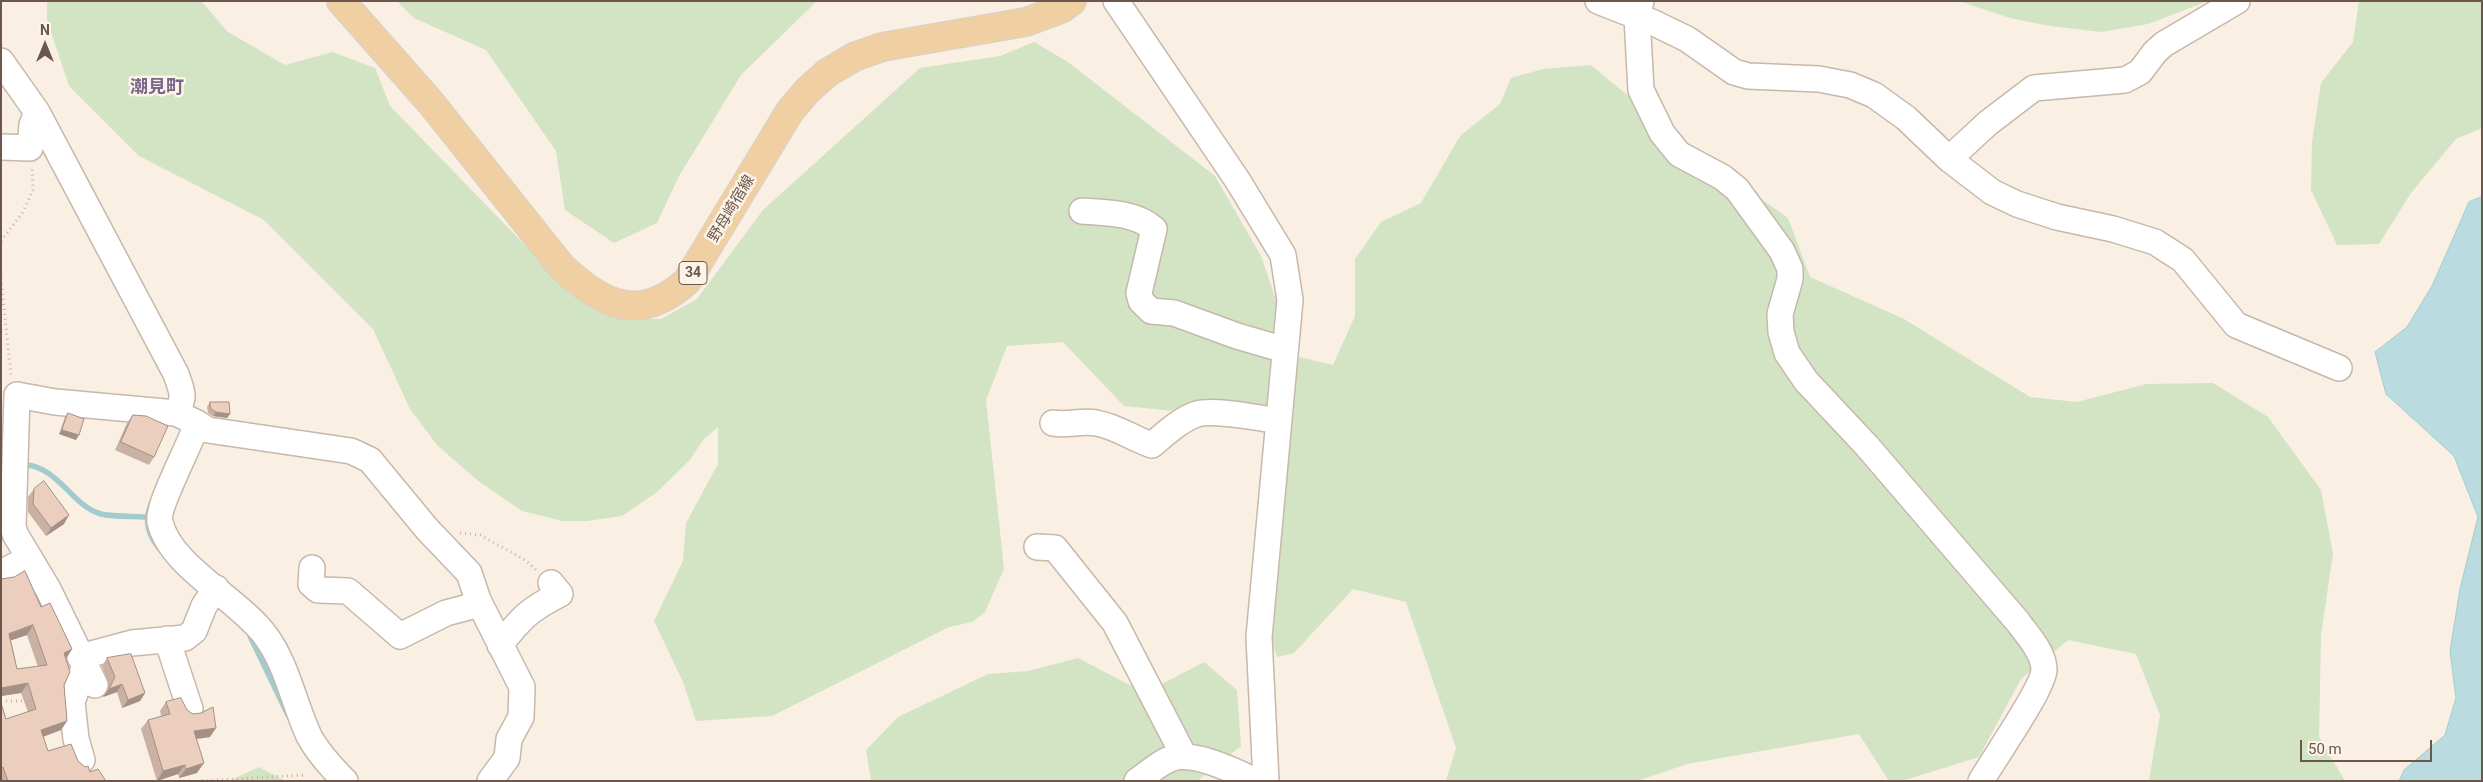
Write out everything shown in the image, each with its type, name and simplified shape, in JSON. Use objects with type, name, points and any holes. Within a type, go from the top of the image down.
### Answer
[{"type":"main road","name":"野母崎宿線","points":[[341,1],[431,103],[562,266],[586,289],[616,304],[634,306],[672,295],[688,281],[790,111],[808,90],[827,73],[854,57],[882,47],[1026,22],[1061,10],[1072,1]]},
{"type":"street","points":[[1116,1],[1238,181],[1283,255],[1290,300],[1259,637],[1266,781]]},
{"type":"street","points":[[1598,1],[1639,9],[1734,72],[1748,76],[1819,79],[1850,85],[1874,95],[1906,118],[1949,158],[1992,192],[2017,204],[2057,217],[2113,229],[2155,242],[2183,260],[2236,325],[2339,368]]},
{"type":"street","points":[[1949,158],[1988,123],[2034,88],[2125,80],[2140,72],[2155,52],[2164,44],[2237,1]]},
{"type":"street","points":[[1639,9],[1641,90],[1662,133],[1679,154],[1700,167],[1722,177],[1737,189],[1776,243],[1790,269],[1790,279],[1780,314],[1781,332],[1787,353],[1806,381],[1867,446],[2018,622],[2038,650],[2044,669],[2037,689],[1981,781]]},
{"type":"street","points":[[1,61],[37,112],[176,374],[183,395],[186,418],[192,440],[161,508],[159,520],[166,540],[211,596],[239,606],[266,636],[310,738],[328,764],[345,781]]},
{"type":"street","points":[[1,148],[30,148],[32,125],[37,112]]},
{"type":"street","points":[[1082,211],[1131,217],[1146,222],[1154,229],[1139,293],[1141,301],[1151,311],[1174,313],[1229,334],[1285,350]]},
{"type":"street","points":[[87,669],[48,589],[29,558],[13,526],[17,395],[55,402],[186,418],[208,430],[264,436],[351,451],[370,460],[427,529],[469,573],[480,604],[522,687],[521,717],[509,739],[507,758],[490,781]]},
{"type":"street","points":[[1053,423],[1063,425],[1094,422],[1110,426],[1139,441],[1152,445],[1172,428],[1197,414],[1225,414],[1279,421]]},
{"type":"street","points":[[1037,547],[1055,548],[1116,623],[1184,756]]},
{"type":"street","points":[[1,572],[29,558]]},
{"type":"street","points":[[312,568],[311,584],[318,590],[348,591],[400,636],[446,613],[480,604]]},
{"type":"street","points":[[500,645],[521,618],[537,605],[560,594],[551,583]]},
{"type":"street","points":[[82,760],[76,739],[72,702],[87,669],[132,643],[184,638],[194,631],[211,596]]},
{"type":"street","points":[[167,639],[190,709]]},
{"type":"street","points":[[1138,781],[1170,759],[1184,756],[1232,770],[1255,781]]},
{"type":"path","points":[[1,241],[23,212],[33,190],[30,148]]},
{"type":"path","points":[[1,279],[12,379],[17,395]]},
{"type":"path","points":[[427,529],[480,535],[525,560],[551,583]]},
{"type":"path","points":[[1,702],[33,701]]},
{"type":"path","points":[[202,781],[231,777],[304,775]]},
{"type":"green space","points":[[47,1],[201,1],[228,32],[285,65],[333,52],[375,68],[390,106],[554,275],[614,317],[661,319],[697,299],[763,210],[920,68],[1000,56],[1034,42],[1068,62],[1215,176],[1261,256],[1295,356],[1333,365],[1355,316],[1355,259],[1381,222],[1421,203],[1460,136],[1500,104],[1511,78],[1543,69],[1591,65],[1698,154],[1788,218],[1810,277],[1904,319],[2030,397],[2077,402],[2146,384],[2213,383],[2268,417],[2321,490],[2333,554],[2321,635],[2319,737],[2345,781],[2149,781],[2160,715],[2136,654],[2068,640],[2021,679],[1979,757],[1902,781],[1889,781],[1859,734],[1687,764],[1637,781],[1446,781],[1456,748],[1406,602],[1353,589],[1294,653],[1277,657],[1266,622],[1272,572],[1263,420],[1124,406],[1063,342],[1007,346],[986,400],[1004,569],[985,612],[972,622],[949,627],[772,716],[696,721],[683,682],[654,621],[683,561],[686,523],[718,464],[718,427],[703,440],[690,460],[657,492],[622,516],[587,521],[562,521],[522,511],[477,480],[437,445],[410,409],[373,329],[264,220],[139,156],[69,86],[47,20]]},
{"type":"green space","points":[[397,1],[817,1],[741,75],[679,176],[657,223],[614,243],[565,210],[556,151],[486,50],[414,18]]},
{"type":"green space","points":[[1959,1],[2208,1],[2148,24],[2101,32],[2050,26],[2010,18]]},
{"type":"green space","points":[[2359,1],[2482,1],[2482,128],[2456,139],[2411,193],[2379,244],[2337,245],[2311,190],[2312,142],[2321,83],[2353,42]]},
{"type":"green space","points":[[1078,658],[1145,693],[1204,662],[1237,690],[1241,746],[1197,781],[871,781],[866,750],[898,717],[988,674],[1028,671]]},
{"type":"green space","points":[[259,767],[286,781],[229,781]]},
{"type":"water","points":[[2482,197],[2482,781],[2399,781],[2404,770],[2445,735],[2456,698],[2450,651],[2460,589],[2478,517],[2454,456],[2386,394],[2375,352],[2407,327],[2432,286],[2469,202]]},
{"type":"building","points":[[210,402],[229,402],[230,414],[216,412],[211,409]]},
{"type":"building","points":[[68,413],[84,419],[79,435],[62,430]]},
{"type":"building","points":[[133,415],[146,416],[168,426],[154,457],[121,442]]},
{"type":"building","points":[[44,481],[69,515],[51,528],[33,504],[34,489]]},
{"type":"building","points":[[25,571],[41,607],[50,603],[72,649],[64,653],[70,672],[64,685],[67,721],[41,730],[48,751],[71,744],[78,761],[85,767],[88,766],[90,772],[98,769],[106,781],[8,781],[3,767],[1,768],[1,703],[6,719],[36,709],[28,683],[1,688],[1,579],[14,577]],"holes":[[[33,625],[47,665],[17,669],[9,634]]]},
{"type":"building","points":[[131,654],[145,693],[128,700],[122,684],[109,689],[115,677],[107,658]]},
{"type":"building","points":[[181,698],[187,710],[193,714],[201,713],[213,707],[216,728],[194,731],[204,763],[186,769],[185,765],[163,771],[148,720],[170,714],[166,702]]},
{"type":"waterway","points":[[21,464],[34,466],[46,472],[91,510],[106,515],[147,517]]},
{"type":"waterway","points":[[152,502],[149,509],[148,528],[153,540],[162,552]]},
{"type":"waterway","points":[[250,636],[288,715]]},
{"type":"district","name":"潮見町","points":[[157,88]]}]
